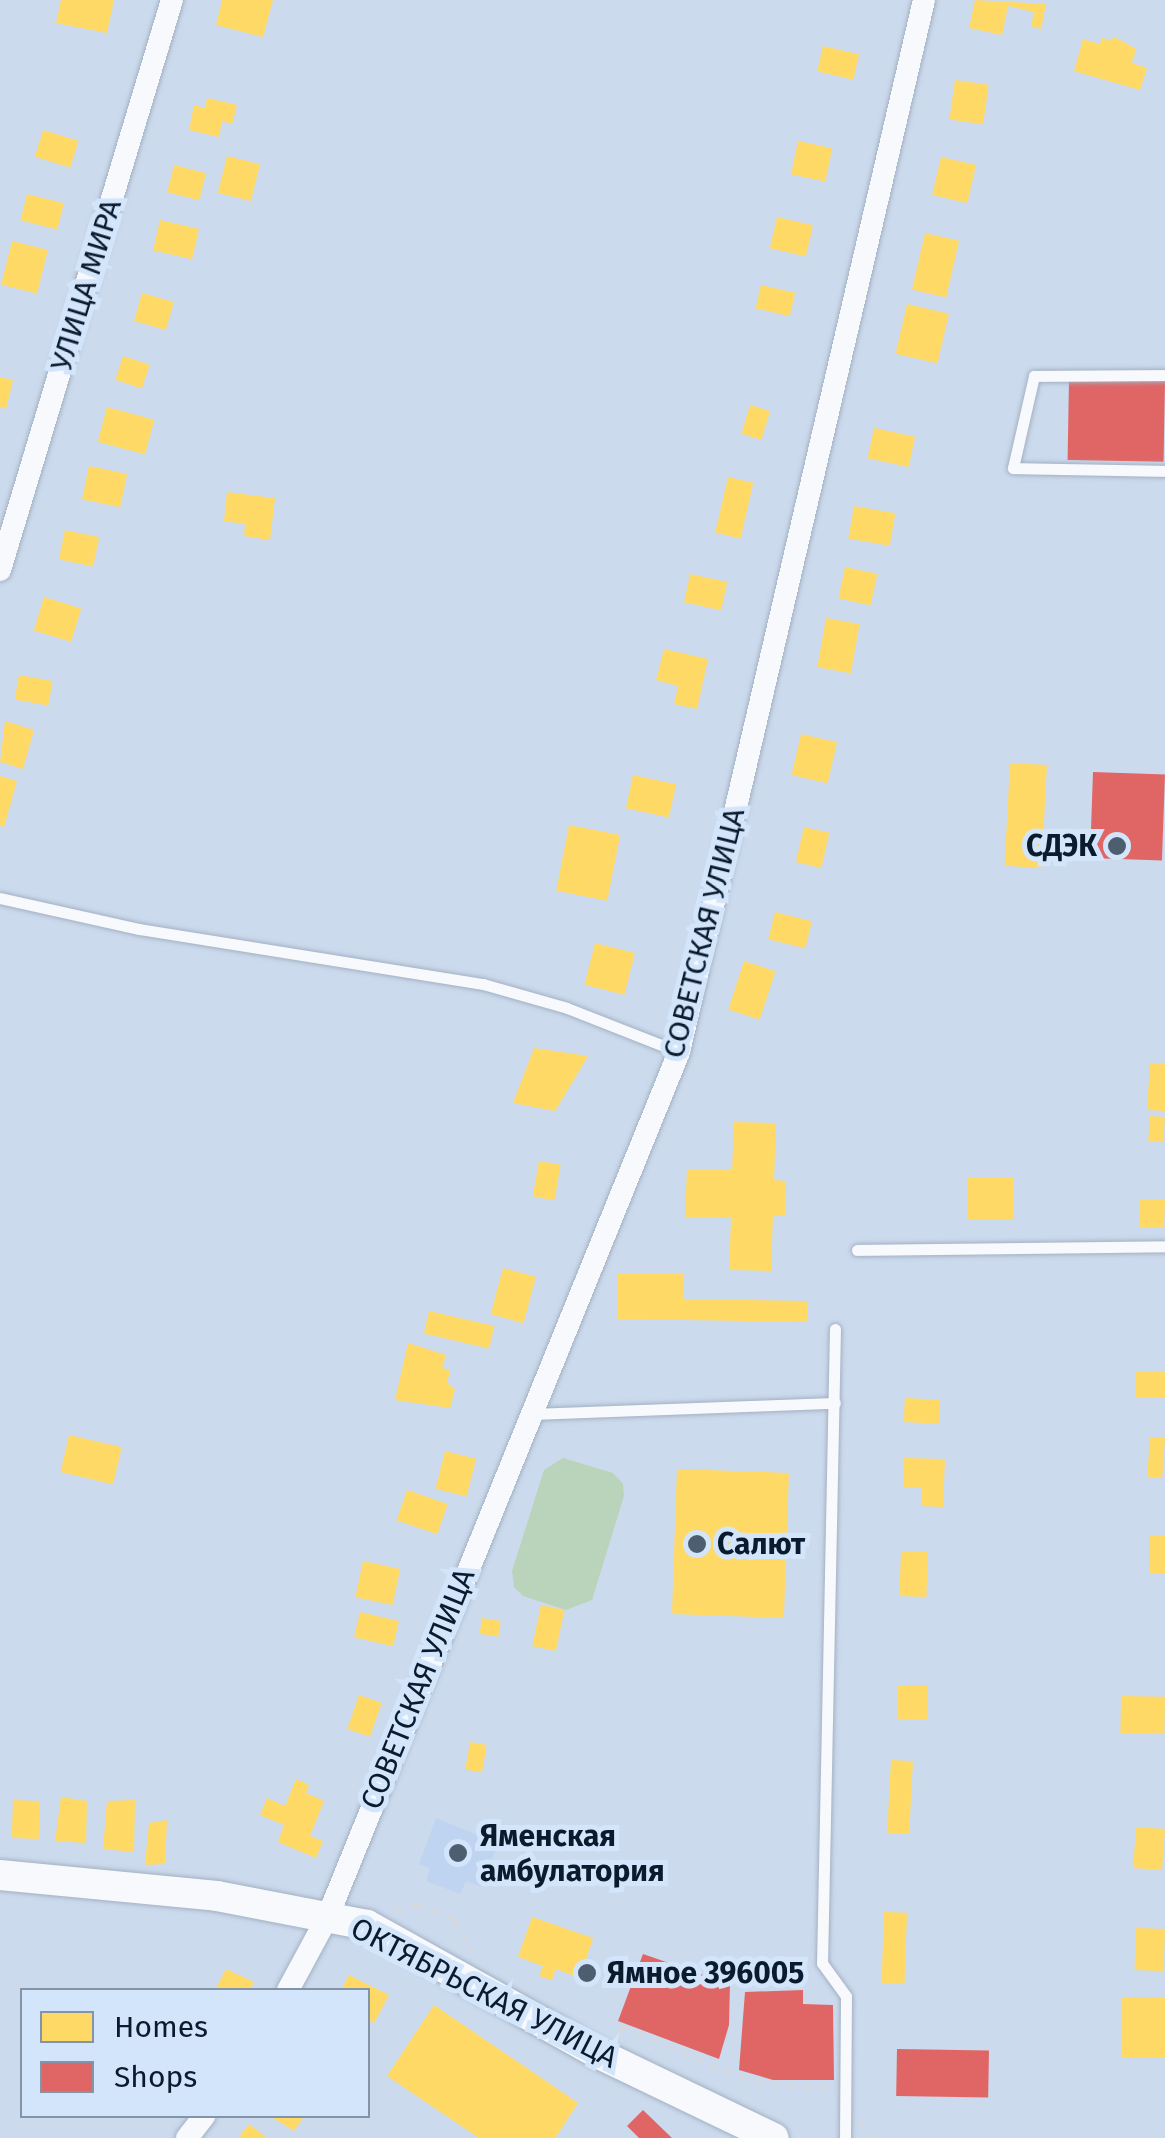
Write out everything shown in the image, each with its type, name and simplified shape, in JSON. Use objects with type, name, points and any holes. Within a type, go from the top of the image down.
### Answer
[{"type":"street","name":"УЛИЦА МИРА","points":[[0,570],[172,0]]},
{"type":"street","name":"СОВЕТСКАЯ УЛИЦА","points":[[289,1988],[328,1916],[679,1052],[924,0]]},
{"type":"street","name":"ОКТЯБРЬСКАЯ УЛИЦА","points":[[0,1874],[217,1896],[367,1926],[597,2053],[774,2138]]},
{"type":"street","points":[[187,2138],[202,2118]]},
{"type":"lane","points":[[1165,376],[1034,376],[1012,468],[1165,471]]},
{"type":"lane","points":[[0,898],[139,929],[483,984],[567,1008],[679,1052]]},
{"type":"lane","points":[[856,1250],[1165,1246]]},
{"type":"lane","points":[[835,1329],[822,1963],[846,1996],[845,2138]]},
{"type":"lane","points":[[530,1414],[834,1403]]},
{"type":"shaded area","name":"Яменская амбулатория","points":[[436,1818],[498,1843],[481,1887],[466,1881],[460,1894],[426,1881],[430,1868],[419,1864]]},
{"type":"green space","points":[[563,1458],[613,1473],[623,1484],[624,1496],[592,1600],[566,1610],[523,1596],[514,1587],[512,1571],[544,1470]]},
{"type":"building: Homes","points":[[61,0],[114,0],[107,33],[56,23]]},
{"type":"building: Homes","points":[[222,0],[273,0],[263,37],[216,25]]},
{"type":"building: Homes","points":[[975,0],[1046,4],[1041,29],[1031,26],[1034,12],[1008,6],[1002,35],[969,28]]},
{"type":"building: Homes","points":[[1113,36],[1136,49],[1132,63],[1147,68],[1140,90],[1074,71],[1083,39],[1100,44],[1102,38],[1112,41]]},
{"type":"building: Homes","points":[[823,46],[859,54],[853,80],[817,71]]},
{"type":"building: Homes","points":[[955,80],[989,85],[983,124],[949,120]]},
{"type":"building: Homes","points":[[207,98],[237,105],[232,124],[222,121],[219,137],[189,130],[194,105],[205,108]]},
{"type":"building: Homes","points":[[43,130],[78,141],[70,168],[35,157]]},
{"type":"building: Homes","points":[[798,141],[832,148],[825,182],[791,174]]},
{"type":"building: Homes","points":[[227,156],[260,164],[251,201],[218,193]]},
{"type":"building: Homes","points":[[941,157],[976,165],[967,203],[932,195]]},
{"type":"building: Homes","points":[[174,165],[206,173],[199,200],[167,192]]},
{"type":"building: Homes","points":[[27,194],[64,203],[57,229],[20,220]]},
{"type":"building: Homes","points":[[777,217],[813,225],[806,257],[770,248]]},
{"type":"building: Homes","points":[[160,220],[199,229],[192,259],[153,250]]},
{"type":"building: Homes","points":[[925,233],[959,241],[946,297],[912,290]]},
{"type":"building: Homes","points":[[12,241],[48,250],[37,294],[1,285]]},
{"type":"building: Homes","points":[[761,285],[795,293],[790,316],[756,308]]},
{"type":"building: Homes","points":[[142,293],[174,302],[166,330],[134,321]]},
{"type":"building: Homes","points":[[907,304],[949,314],[937,363],[896,354]]},
{"type":"building: Homes","points":[[123,356],[150,365],[142,388],[115,380]]},
{"type":"building: Homes","points":[[0,377],[13,380],[6,409],[0,407]]},
{"type":"building: Homes","points":[[750,405],[770,411],[761,440],[741,434]]},
{"type":"building: Homes","points":[[107,407],[154,420],[145,454],[98,442]]},
{"type":"building: Homes","points":[[874,428],[915,437],[909,467],[868,458]]},
{"type":"building: Homes","points":[[89,466],[127,474],[120,507],[82,499]]},
{"type":"building: Homes","points":[[728,477],[753,483],[741,538],[715,533]]},
{"type":"building: Homes","points":[[227,492],[275,498],[270,540],[244,536],[245,524],[224,521]]},
{"type":"building: Homes","points":[[854,506],[895,513],[890,546],[848,538]]},
{"type":"building: Homes","points":[[65,530],[99,537],[93,567],[59,559]]},
{"type":"building: Homes","points":[[845,567],[877,574],[871,605],[838,598]]},
{"type":"building: Homes","points":[[690,574],[727,582],[721,610],[684,602]]},
{"type":"building: Homes","points":[[44,597],[81,608],[71,642],[34,630]]},
{"type":"building: Homes","points":[[826,618],[859,624],[851,673],[817,667]]},
{"type":"building: Homes","points":[[664,649],[708,659],[697,709],[674,704],[678,686],[656,680]]},
{"type":"building: Homes","points":[[19,675],[52,681],[48,706],[15,700]]},
{"type":"building: Homes","points":[[5,721],[34,730],[23,769],[0,762]]},
{"type":"building: Homes","points":[[801,734],[837,742],[828,783],[792,775]]},
{"type":"building: Homes","points":[[1010,763],[1047,765],[1042,868],[1005,866]]},
{"type":"building: Homes","points":[[633,775],[676,784],[669,817],[626,808]]},
{"type":"building: Homes","points":[[0,776],[17,781],[4,827],[0,826]]},
{"type":"building: Homes","points":[[569,825],[620,835],[607,901],[556,891]]},
{"type":"building: Homes","points":[[804,827],[829,833],[821,868],[796,862]]},
{"type":"building: Homes","points":[[775,912],[812,921],[805,948],[768,939]]},
{"type":"building: Homes","points":[[595,943],[635,953],[624,995],[585,985]]},
{"type":"building: Homes","points":[[744,961],[775,971],[760,1020],[728,1010]]},
{"type":"building: Homes","points":[[534,1048],[588,1056],[555,1111],[513,1103]]},
{"type":"building: Homes","points":[[1150,1063],[1165,1064],[1165,1111],[1147,1110]]},
{"type":"building: Homes","points":[[1150,1116],[1165,1117],[1163,1142],[1148,1141]]},
{"type":"building: Homes","points":[[734,1122],[776,1123],[774,1180],[786,1181],[785,1216],[773,1215],[771,1271],[729,1270],[731,1218],[685,1217],[687,1169],[732,1170]]},
{"type":"building: Homes","points":[[539,1161],[561,1165],[554,1200],[533,1196]]},
{"type":"building: Homes","points":[[968,1178],[1014,1178],[1014,1220],[968,1220]]},
{"type":"building: Homes","points":[[1140,1199],[1165,1200],[1164,1228],[1139,1227]]},
{"type":"building: Homes","points":[[503,1268],[536,1277],[523,1323],[491,1314]]},
{"type":"building: Homes","points":[[618,1274],[683,1274],[683,1299],[807,1301],[807,1322],[618,1319]]},
{"type":"building: Homes","points":[[429,1311],[494,1326],[489,1348],[424,1333]]},
{"type":"building: Homes","points":[[408,1343],[446,1355],[442,1368],[450,1370],[447,1383],[455,1389],[450,1408],[395,1400]]},
{"type":"building: Homes","points":[[1136,1372],[1165,1372],[1165,1397],[1136,1397]]},
{"type":"building: Homes","points":[[905,1398],[940,1400],[939,1424],[904,1422]]},
{"type":"building: Homes","points":[[69,1435],[122,1447],[113,1484],[60,1472]]},
{"type":"building: Homes","points":[[1150,1437],[1165,1438],[1162,1478],[1147,1477]]},
{"type":"building: Homes","points":[[445,1451],[476,1459],[467,1497],[436,1489]]},
{"type":"building: Homes","points":[[904,1458],[945,1459],[943,1507],[921,1506],[922,1488],[903,1488]]},
{"type":"building: Homes","points":[[677,1469],[789,1473],[784,1618],[672,1614]]},
{"type":"building: Homes","points":[[407,1490],[448,1504],[437,1534],[397,1520]]},
{"type":"building: Homes","points":[[1150,1535],[1165,1535],[1165,1574],[1150,1574]]},
{"type":"building: Homes","points":[[901,1551],[928,1552],[926,1597],[899,1596]]},
{"type":"building: Homes","points":[[363,1561],[400,1569],[392,1605],[355,1597]]},
{"type":"building: Homes","points":[[541,1605],[564,1610],[556,1651],[532,1646]]},
{"type":"building: Homes","points":[[360,1612],[399,1621],[393,1646],[354,1637]]},
{"type":"building: Homes","points":[[482,1618],[501,1621],[498,1637],[479,1634]]},
{"type":"building: Homes","points":[[898,1686],[928,1686],[928,1719],[898,1719]]},
{"type":"building: Homes","points":[[359,1695],[382,1703],[370,1737],[347,1729]]},
{"type":"building: Homes","points":[[1121,1696],[1165,1697],[1164,1734],[1120,1733]]},
{"type":"building: Homes","points":[[470,1742],[487,1745],[482,1773],[465,1770]]},
{"type":"building: Homes","points":[[891,1760],[913,1761],[909,1834],[887,1833]]},
{"type":"building: Homes","points":[[296,1779],[309,1785],[306,1793],[324,1801],[310,1836],[323,1841],[316,1858],[278,1842],[284,1825],[260,1815],[267,1798],[285,1806]]},
{"type":"building: Homes","points":[[61,1797],[87,1801],[86,1843],[55,1841]]},
{"type":"building: Homes","points":[[13,1800],[40,1801],[39,1839],[12,1838]]},
{"type":"building: Homes","points":[[135,1800],[134,1852],[103,1849],[107,1801]]},
{"type":"building: Homes","points":[[167,1820],[165,1864],[145,1865],[149,1823]]},
{"type":"building: Homes","points":[[1136,1827],[1165,1829],[1162,1870],[1133,1868]]},
{"type":"building: Homes","points":[[884,1912],[907,1913],[905,1984],[882,1983]]},
{"type":"building: Homes","points":[[532,1917],[593,1938],[580,1978],[556,1969],[552,1980],[539,1976],[543,1966],[518,1957]]},
{"type":"building: Homes","points":[[1136,1928],[1165,1929],[1164,1971],[1135,1970]]},
{"type":"building: Homes","points":[[226,1969],[254,1982],[251,1988],[216,1988]]},
{"type":"building: Homes","points":[[349,1975],[389,1995],[374,2023],[370,2021],[370,1988],[342,1988]]},
{"type":"building: Homes","points":[[1121,1998],[1165,1998],[1165,2058],[1121,2058]]},
{"type":"building: Homes","points":[[434,2005],[578,2103],[555,2138],[479,2138],[387,2076]]},
{"type":"building: Homes","points":[[273,2118],[303,2118],[294,2131]]},
{"type":"building: Homes","points":[[249,2124],[267,2138],[238,2138]]},
{"type":"building: Shops","points":[[1069,379],[1165,381],[1164,462],[1068,460]]},
{"type":"building: Shops","points":[[1093,772],[1165,775],[1162,860],[1090,858]]},
{"type":"building: Shops","points":[[643,1954],[730,1984],[729,2025],[719,2059],[618,2021]]},
{"type":"building: Shops","points":[[803,1990],[803,2004],[833,2005],[834,2080],[773,2080],[739,2070],[745,1992]]},
{"type":"building: Shops","points":[[897,2049],[989,2051],[988,2098],[896,2096]]},
{"type":"building: Shops","points":[[643,2110],[672,2138],[639,2138],[627,2126]]},
{"type":"place","name":"СДЭК","points":[[1117,846]]},
{"type":"place","name":"Салют","points":[[697,1544]]},
{"type":"place","name":"Яменская амбулатория","points":[[458,1853]]},
{"type":"place","name":"Ямное 396005","points":[[587,1973]]}]
